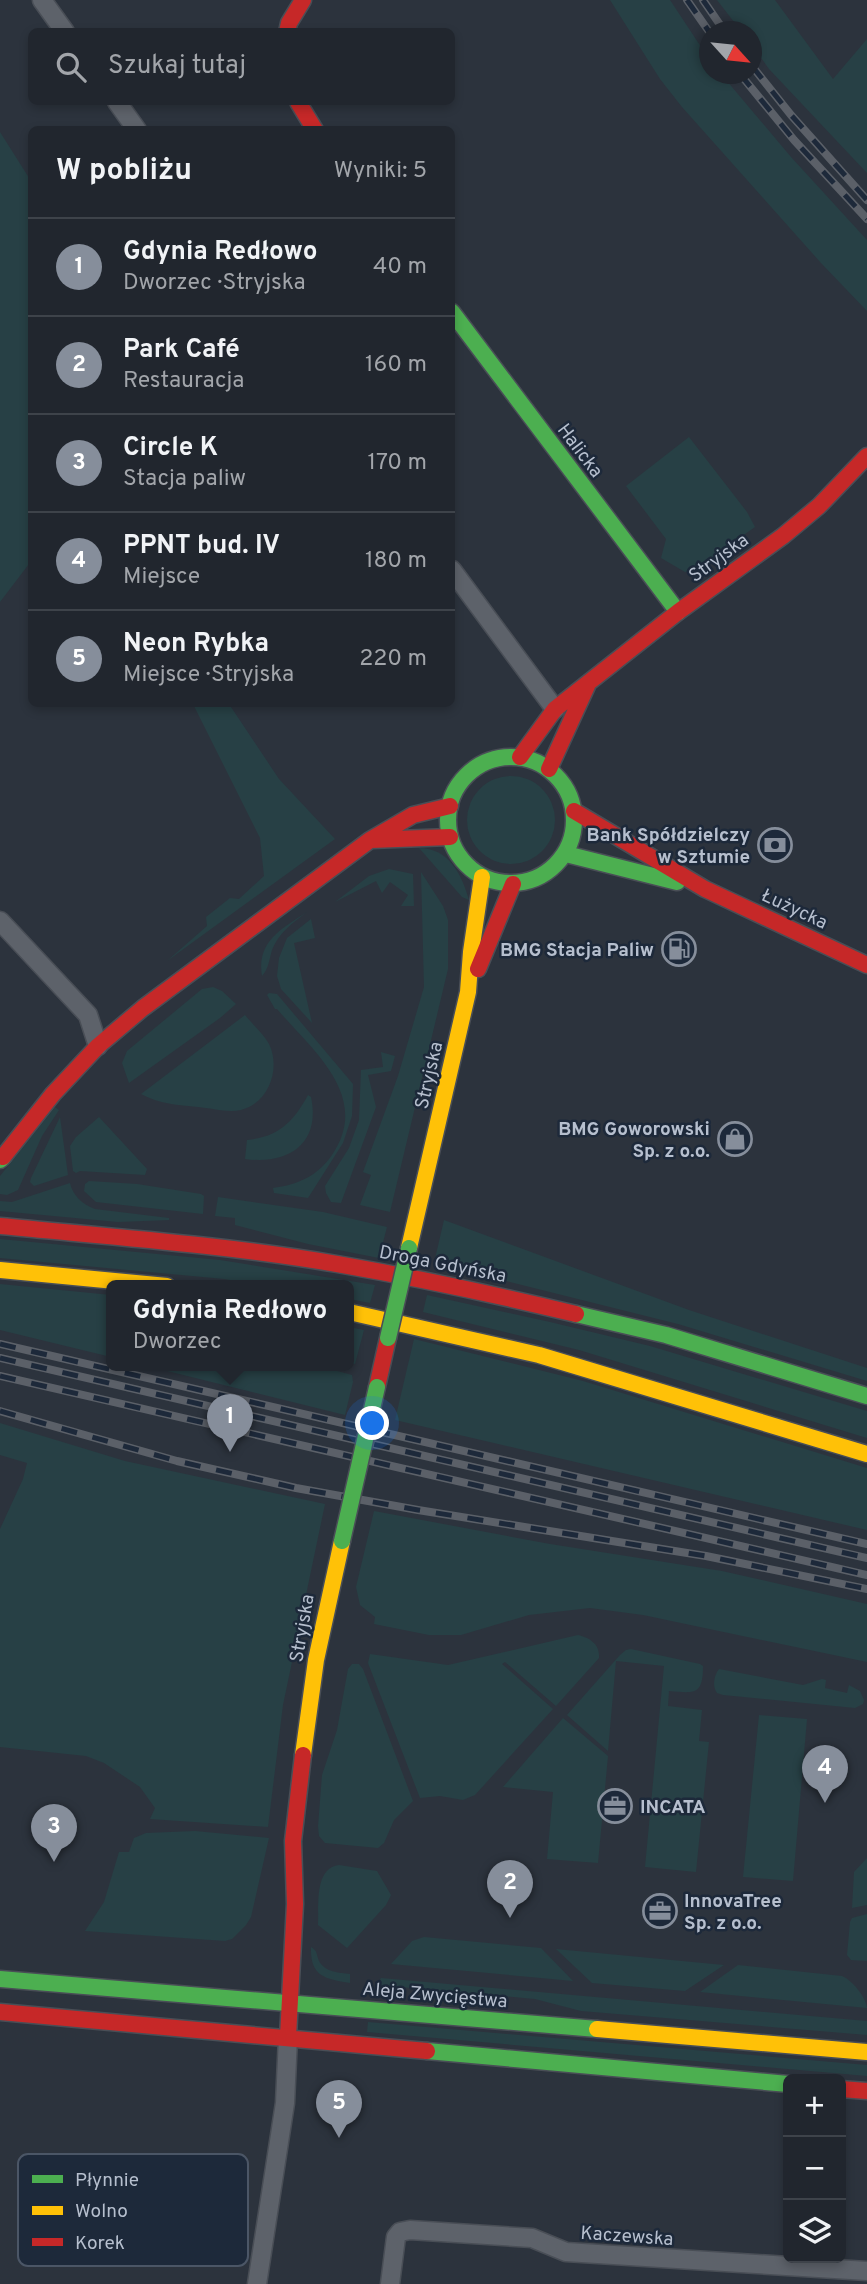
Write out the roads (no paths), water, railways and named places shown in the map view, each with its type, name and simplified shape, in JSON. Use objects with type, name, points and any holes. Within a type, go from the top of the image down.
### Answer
[{"type":"main road","points":[[288,28],[303,0]]},
{"type":"main road","points":[[300,105],[313,126]]},
{"type":"main road","name":"Halicka","points":[[455,316],[678,612]]},
{"type":"main road","name":"Stryjska","points":[[520,758],[555,709],[678,612],[801,521],[867,456]]},
{"type":"main road","name":"Stryjska","points":[[549,769],[587,685]]},
{"type":"main road","points":[[520,758],[549,769],[570,795],[574,811],[574,833],[566,854],[552,870],[533,880],[513,884],[482,877],[468,867],[457,853],[450,837],[448,822],[450,806],[459,785],[475,768],[497,759],[520,758]]},
{"type":"main road","points":[[1,1158],[53,1094],[98,1046],[153,1000],[370,840],[413,815],[450,806]]},
{"type":"main road","name":"Łużycka","points":[[574,811],[705,889],[867,965]]},
{"type":"main road","points":[[370,840],[450,837]]},
{"type":"main road","name":"Łużycka","points":[[566,854],[705,889]]},
{"type":"main road","name":"Stryjska","points":[[288,2037],[295,1893],[293,1841],[316,1660],[468,992],[482,877]]},
{"type":"main road","name":"Stryjska","points":[[468,992],[513,884]]},
{"type":"main road","name":"Droga Gdyńska","points":[[0,1226],[207,1246],[336,1264],[484,1292],[666,1335],[867,1396]]},
{"type":"main road","points":[[0,1270],[106,1280]]},
{"type":"main road","points":[[354,1313],[539,1355],[867,1454]]},
{"type":"main road","name":"Aleja Zwycięstwa","points":[[0,1979],[290,2001],[867,2052]]},
{"type":"main road","points":[[0,2012],[783,2084]]},
{"type":"main road","points":[[846,2089],[867,2091]]},
{"type":"street","points":[[42,0],[62,28]]},
{"type":"street","points":[[119,105],[134,126]]},
{"type":"street","points":[[455,574],[555,709]]},
{"type":"street","points":[[0,920],[88,1015],[98,1046]]},
{"type":"street","name":"Stryjska","points":[[257,2284],[285,2103],[288,2037]]},
{"type":"street","name":"Kaczewska","points":[[390,2284],[396,2237],[400,2232],[410,2230],[532,2238],[566,2252],[867,2271]]},
{"type":"railway","points":[[687,0],[702,21]]},
{"type":"railway","points":[[703,0],[717,21]]},
{"type":"railway","points":[[762,79],[867,200]]},
{"type":"railway","points":[[748,84],[794,140],[867,219]]},
{"type":"railway","points":[[0,1344],[106,1368]]},
{"type":"railway","points":[[0,1358],[867,1558]]},
{"type":"railway","points":[[117,1371],[867,1544]]},
{"type":"railway","points":[[0,1376],[867,1575]]},
{"type":"railway","points":[[0,1411],[177,1461],[296,1488],[706,1556],[867,1589]]},
{"type":"place","name":"Bank Spółdzielczy w Sztumie","points":[[775,845]]},
{"type":"place","name":"BMG Stacja Paliw","points":[[679,949]]},
{"type":"place","name":"BMG Goworowski Sp. z o.o.","points":[[735,1139]]},
{"type":"place","name":"Gdynia Redłowo","points":[[230,1452]]},
{"type":"place","name":"PPNT bud. IV","points":[[825,1803]]},
{"type":"place","name":"INCATA","points":[[615,1806]]},
{"type":"place","name":"Circle K","points":[[54,1862]]},
{"type":"place","name":"InnovaTree Sp. z o.o.","points":[[660,1911]]},
{"type":"place","name":"Park Café","points":[[510,1918]]},
{"type":"place","name":"Neon Rybka","points":[[339,2138]]}]
